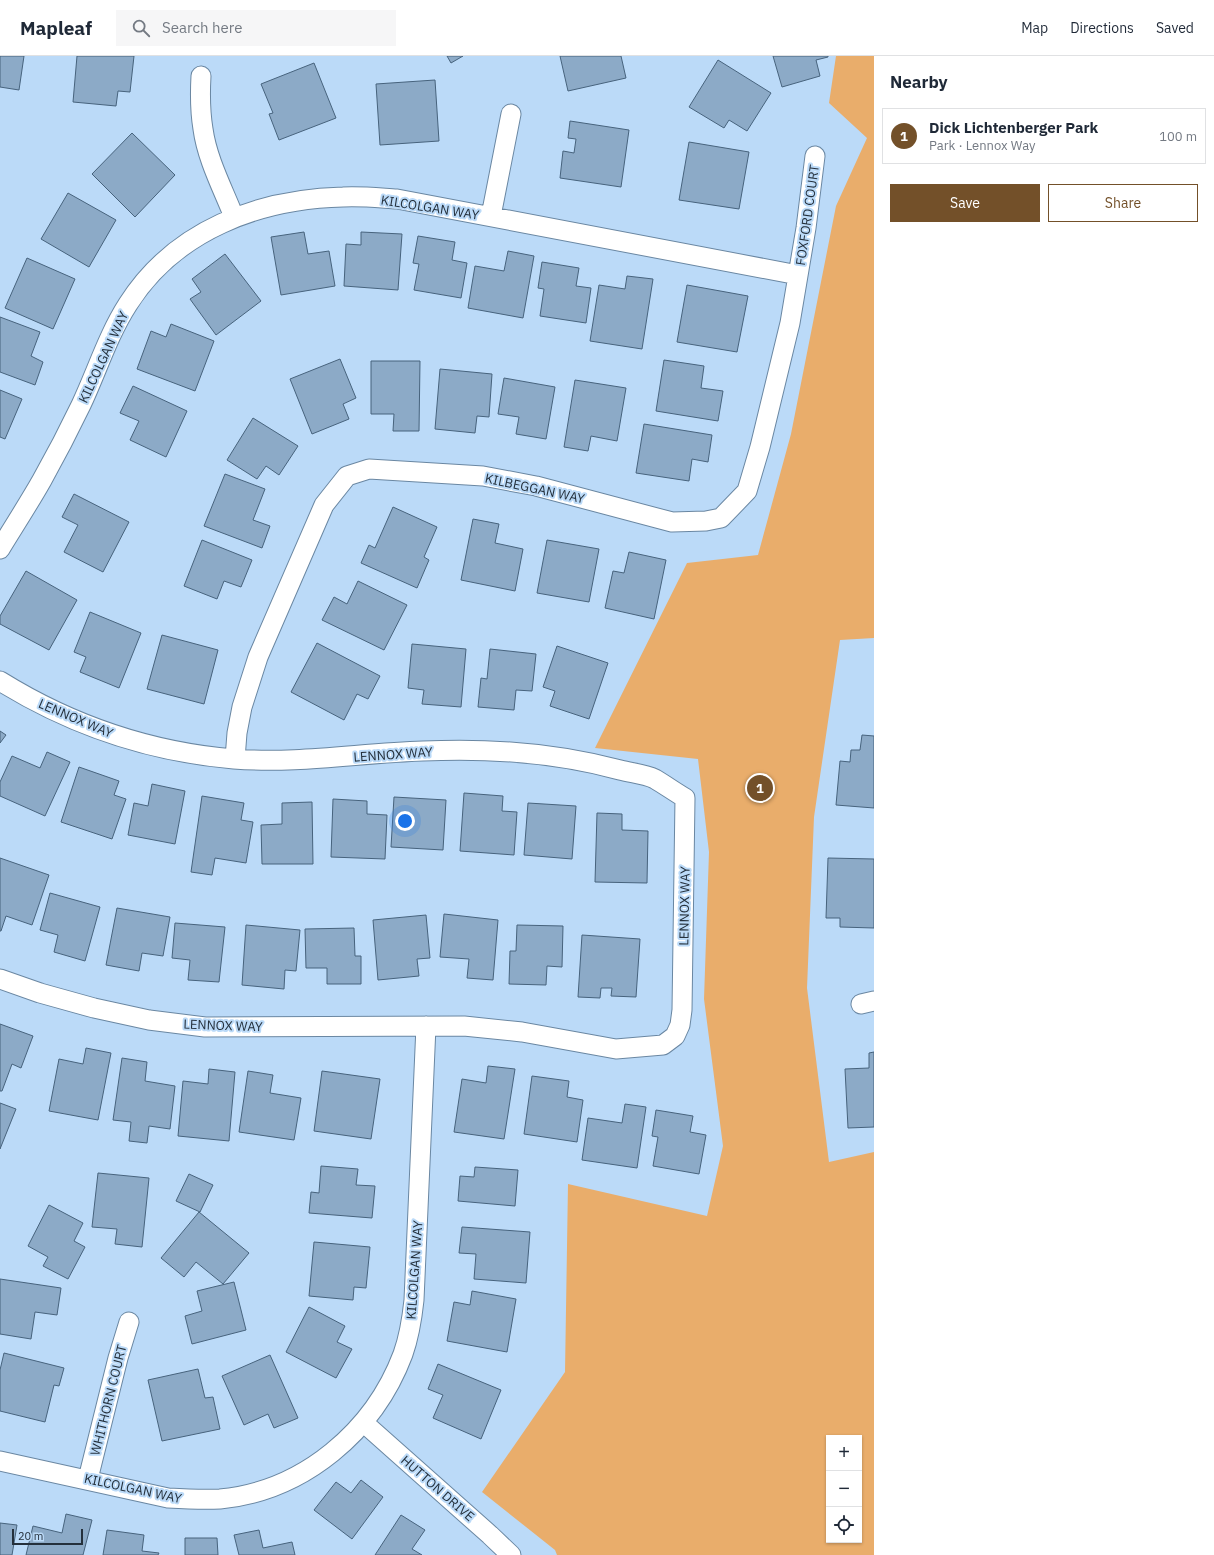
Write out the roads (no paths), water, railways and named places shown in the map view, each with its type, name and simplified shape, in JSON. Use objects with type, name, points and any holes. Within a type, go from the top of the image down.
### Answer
[{"type":"street","points":[[201,76],[200,104],[203,130],[210,157],[234,217]]},
{"type":"street","points":[[491,216],[511,114]]},
{"type":"street","name":"FOXFORD COURT","points":[[798,275],[806,228],[815,156]]},
{"type":"street","name":"KILCOLGAN WAY","points":[[0,549],[43,480],[82,403],[115,327],[129,303],[160,266],[186,243],[210,228],[234,217],[261,208],[314,199],[344,197],[398,199],[798,275]]},
{"type":"street","name":"KILBEGGAN WAY","points":[[235,759],[237,733],[242,707],[258,657],[324,505],[347,476],[369,469],[483,476],[536,486],[672,522],[721,518],[747,491],[760,447],[788,330],[798,275]]},
{"type":"street","name":"LENNOX WAY","points":[[0,681],[26,697],[77,721],[130,740],[186,753],[235,759],[327,759],[422,751],[490,750],[588,761],[654,779],[685,798],[683,988],[680,1026],[675,1036],[664,1045],[616,1049],[522,1032],[464,1026],[205,1027],[149,1020],[94,1008],[40,993],[0,979]]},
{"type":"street","name":"KILCOLGAN WAY","points":[[0,1461],[88,1479],[168,1498],[195,1500],[221,1498],[247,1494],[273,1487],[297,1476],[320,1462],[341,1446],[364,1423],[380,1400],[393,1377],[403,1353],[410,1327],[414,1300],[426,1026]]},
{"type":"street","name":"WHITHORN COURT","points":[[88,1479],[118,1358],[129,1322]]},
{"type":"street","name":"HUTTON DRIVE","points":[[364,1423],[511,1555]]},
{"type":"place","name":"Dick Lichtenberger Park","points":[[760,788]]}]
